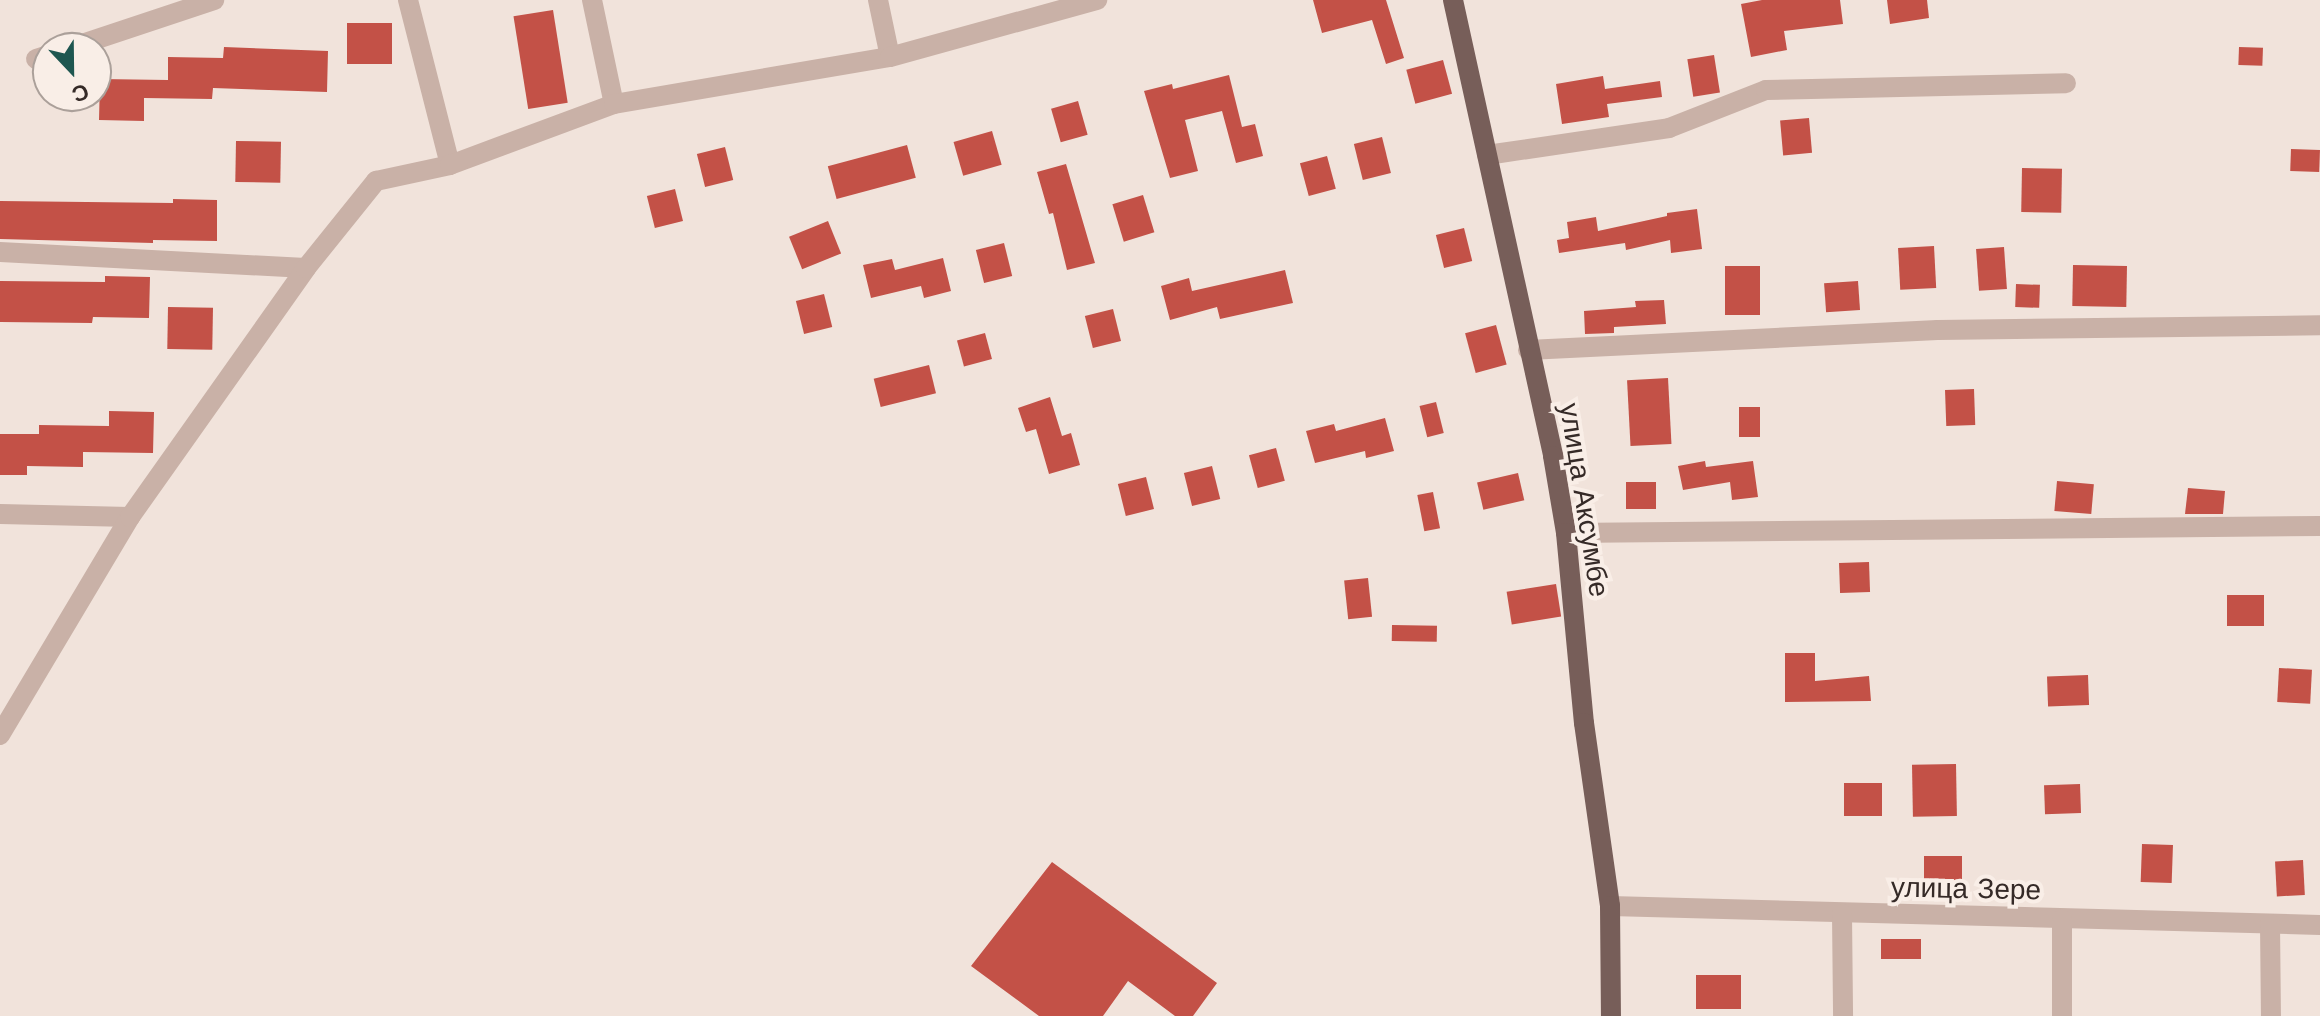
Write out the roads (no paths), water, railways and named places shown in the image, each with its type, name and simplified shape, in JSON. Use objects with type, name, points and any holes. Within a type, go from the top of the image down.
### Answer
[{"type":"main road","name":"улица Аксумбе","points":[[1453,0],[1553,456],[1566,533],[1584,723],[1610,906],[1611,1016]]},
{"type":"street","points":[[112,34],[214,0]]},
{"type":"street","points":[[408,0],[450,165]]},
{"type":"street","points":[[592,0],[614,104]]},
{"type":"street","points":[[878,0],[890,57]]},
{"type":"street","points":[[0,735],[130,517],[306,268],[376,181],[450,165],[614,104],[890,57],[1097,0]]},
{"type":"street","points":[[1487,155],[1669,128],[1766,90],[2066,83]]},
{"type":"street","points":[[0,252],[306,268]]},
{"type":"street","points":[[1528,350],[1938,330],[2320,325]]},
{"type":"street","points":[[0,514],[130,517]]},
{"type":"street","points":[[1566,533],[2320,526]]},
{"type":"street","name":"улица Зере","points":[[1610,906],[2320,925]]},
{"type":"street","points":[[1842,914],[1843,1016]]},
{"type":"street","points":[[2062,919],[2062,1016]]},
{"type":"street","points":[[2270,924],[2271,1016]]}]
